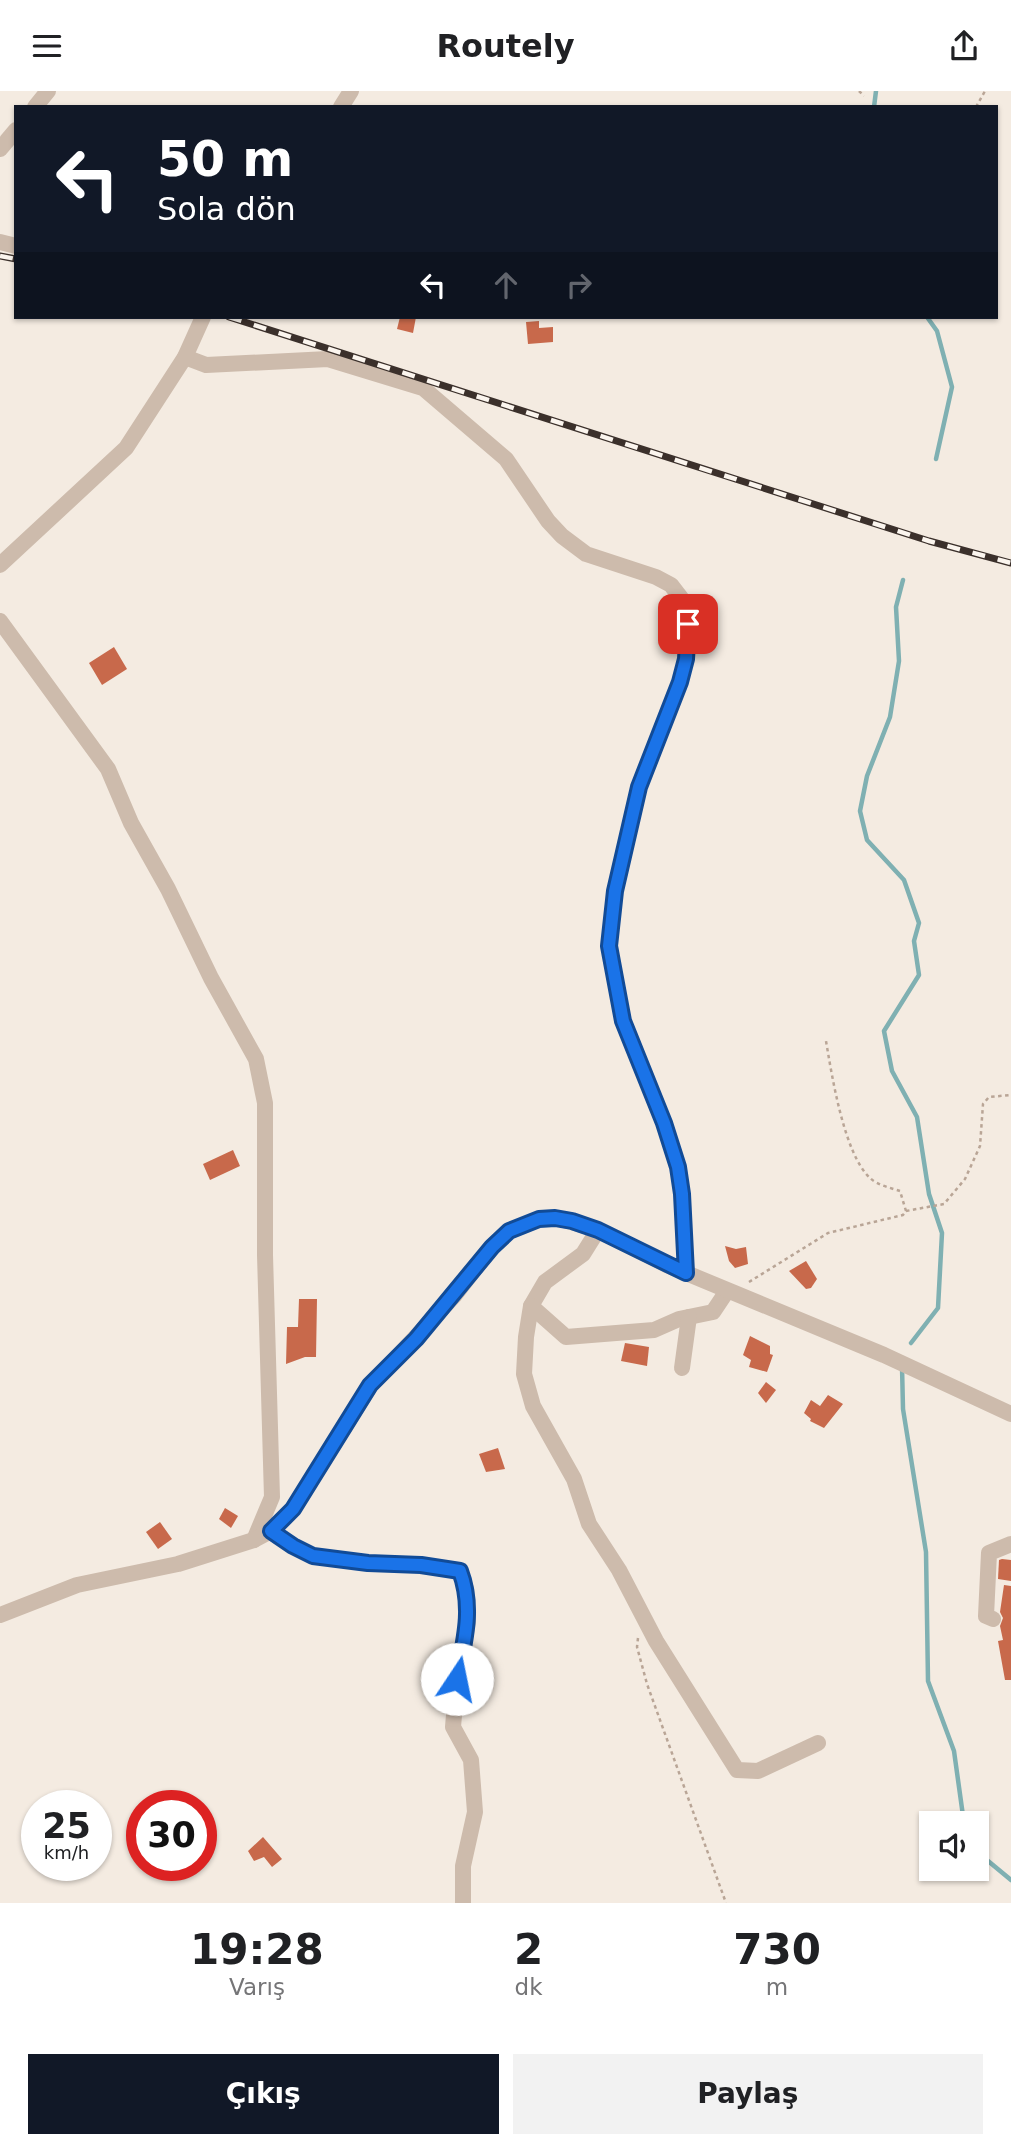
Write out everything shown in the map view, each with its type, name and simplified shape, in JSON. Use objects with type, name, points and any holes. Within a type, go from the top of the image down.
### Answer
[{"type":"street","points":[[37,105],[48,91]]},
{"type":"street","points":[[0,149],[14,132]]},
{"type":"street","points":[[0,565],[126,448],[185,357],[202,319]]},
{"type":"street","points":[[185,357],[206,365],[328,359],[423,388],[506,459],[562,536],[586,554],[656,577],[671,585],[681,598],[688,624],[686,659],[680,682],[639,787],[615,891],[609,946],[623,1021],[664,1123],[678,1167],[686,1273]]},
{"type":"street","points":[[0,621],[108,769],[131,823],[256,1059],[265,1103],[265,1255],[272,1497],[254,1540]]},
{"type":"street","points":[[0,1615],[77,1585],[178,1564],[254,1540],[271,1531],[293,1509],[370,1385],[416,1339],[492,1247],[509,1231],[531,1221],[555,1218],[598,1230],[686,1273],[884,1355],[1011,1414]]},
{"type":"street","points":[[598,1230],[583,1254],[545,1282],[531,1306],[524,1374],[533,1406],[574,1479],[589,1524],[619,1570],[656,1641],[737,1770],[758,1771],[818,1743]]},
{"type":"street","points":[[531,1306],[566,1336],[654,1330],[689,1317],[713,1312],[730,1292]]},
{"type":"street","points":[[682,1368],[689,1317]]},
{"type":"street","points":[[271,1531],[313,1556],[460,1571],[466,1589],[468,1622],[457,1679],[453,1727],[471,1760],[475,1812],[463,1865],[463,1903]]},
{"type":"street","points":[[993,1619],[986,1616],[989,1553],[1011,1544]]},
{"type":"path","points":[[859,91],[864,96]]},
{"type":"path","points":[[825,1041],[855,1159],[872,1180],[900,1191],[906,1211]]},
{"type":"path","points":[[730,1292],[828,1233],[903,1215],[906,1211],[943,1204],[965,1179],[980,1146],[983,1104],[989,1097],[1011,1095]]},
{"type":"path","points":[[638,1635],[637,1647],[647,1683],[726,1903]]},
{"type":"building","points":[[400,319],[416,319],[413,333],[397,329]]},
{"type":"building","points":[[539,321],[539,328],[553,327],[553,342],[528,344],[526,322]]},
{"type":"building","points":[[114,647],[127,669],[102,685],[89,663]]},
{"type":"building","points":[[233,1150],[240,1166],[210,1180],[203,1164]]},
{"type":"building","points":[[725,1246],[736,1249],[746,1247],[748,1264],[735,1268],[729,1261]]},
{"type":"building","points":[[806,1261],[817,1279],[811,1288],[806,1289],[789,1271]]},
{"type":"building","points":[[299,1299],[317,1299],[316,1357],[305,1357],[286,1364],[287,1327],[298,1327]]},
{"type":"building","points":[[750,1336],[770,1346],[770,1354],[773,1355],[767,1372],[749,1367],[751,1360],[743,1355]]},
{"type":"building","points":[[625,1343],[649,1347],[647,1366],[621,1361]]},
{"type":"building","points":[[766,1382],[776,1390],[766,1403],[758,1393]]},
{"type":"building","points":[[828,1395],[843,1404],[824,1428],[810,1421],[804,1413],[811,1400],[820,1406]]},
{"type":"building","points":[[498,1448],[505,1469],[486,1472],[479,1454]]},
{"type":"building","points":[[225,1508],[238,1516],[231,1528],[219,1519]]},
{"type":"building","points":[[160,1522],[172,1539],[158,1549],[146,1532]]},
{"type":"building","points":[[999,1560],[1011,1560],[1011,1581],[998,1579]]},
{"type":"building","points":[[1004,1585],[1011,1586],[1011,1680],[1005,1680],[998,1641],[1003,1640],[1000,1626],[1003,1618],[1000,1612]]},
{"type":"building","points":[[263,1837],[282,1859],[272,1867],[264,1857],[254,1861],[248,1851]]},
{"type":"waterway","points":[[874,105],[876,91]]},
{"type":"waterway","points":[[928,319],[937,331],[952,387],[936,459]]},
{"type":"waterway","points":[[903,580],[896,607],[899,661],[890,717],[867,776],[860,811],[867,840],[904,880],[919,923],[914,941],[919,975],[884,1031],[892,1071],[917,1117],[929,1194],[942,1233],[938,1308],[911,1343]]},
{"type":"waterway","points":[[902,1366],[903,1409],[926,1552],[928,1681],[954,1751],[962,1811]]},
{"type":"waterway","points":[[989,1862],[1011,1880]]},
{"type":"railway","points":[[0,256],[14,259]]},
{"type":"railway","points":[[235,319],[929,541],[1011,563]]},
{"type":"route","points":[[457,1679],[468,1622],[466,1589],[460,1571],[313,1556],[271,1531],[293,1509],[370,1385],[416,1339],[492,1247],[509,1231],[539,1219],[572,1221],[598,1230],[686,1273],[678,1167],[664,1123],[623,1021],[610,955],[609,933],[612,904],[639,787],[680,682],[686,659],[688,624]]}]
